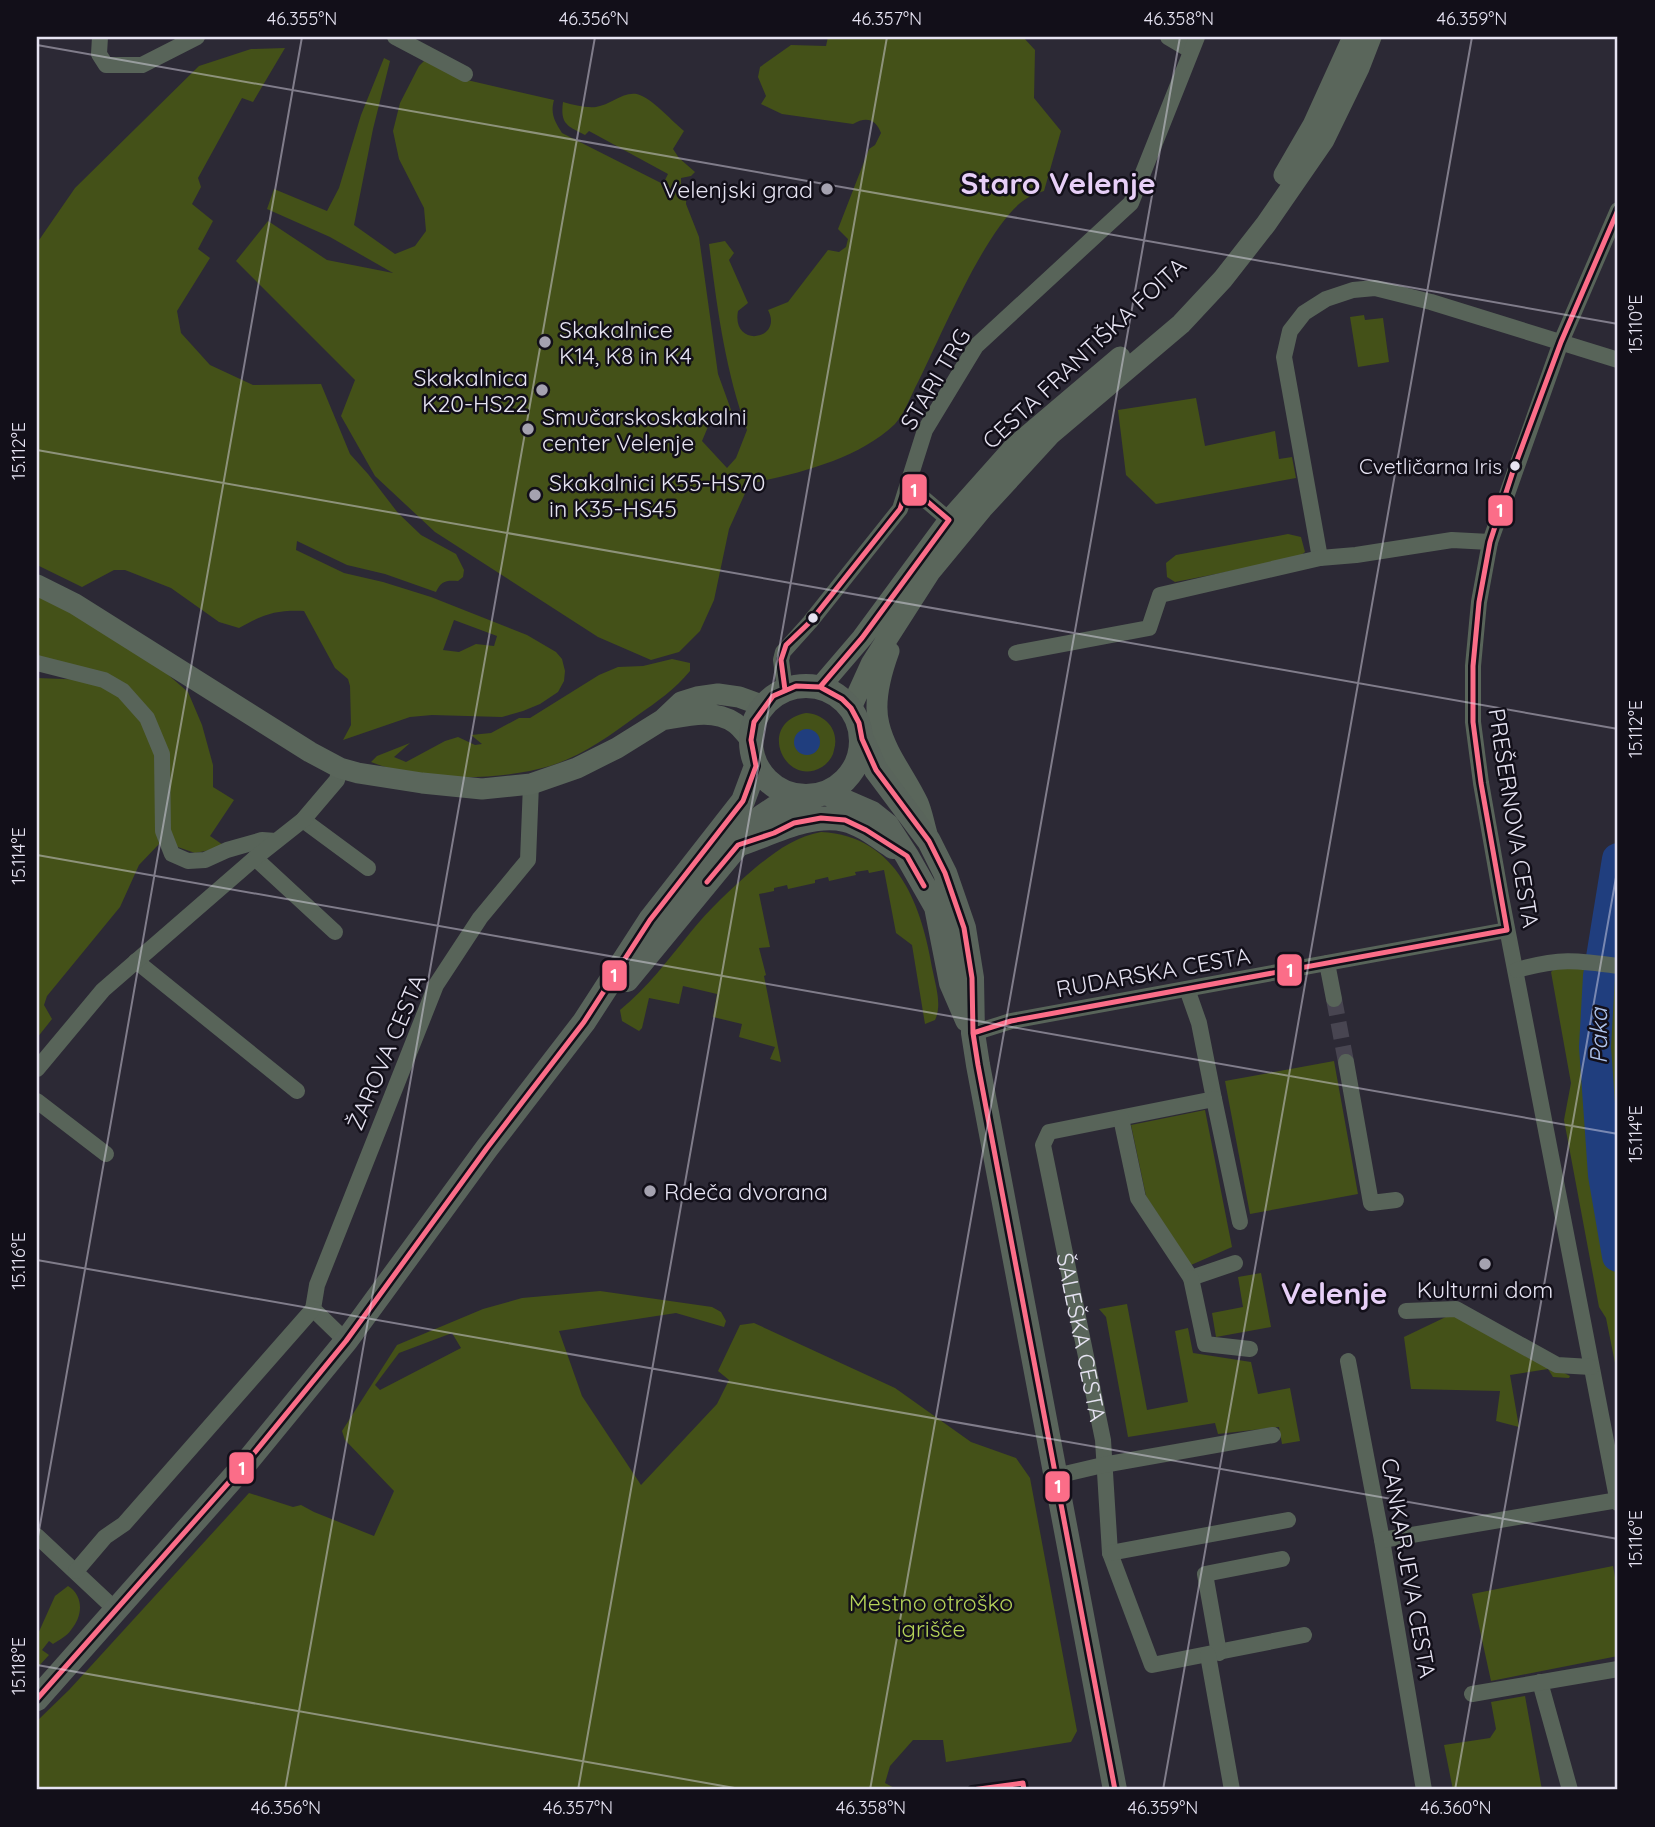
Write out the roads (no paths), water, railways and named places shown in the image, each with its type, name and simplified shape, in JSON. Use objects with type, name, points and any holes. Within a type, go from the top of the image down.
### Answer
[{"type":"main road","name":"CESTA FRANTIŠKA FOITA","points":[[820,687],[862,638],[949,520],[1014,447],[1187,301],[1269,201],[1313,125],[1353,37]]},
{"type":"main road","name":"CESTA FRANTIŠKA FOITA","points":[[851,708],[871,664],[930,572],[982,509],[1051,434],[1181,324],[1223,279],[1266,224],[1324,140],[1371,37]]},
{"type":"main road","points":[[37,585],[75,604],[340,768],[422,783],[482,789],[531,784],[577,768],[617,748],[662,720],[681,702],[718,694],[739,697],[764,706]]},
{"type":"main road","name":"CESTA FRANTIŠKA FOITA","points":[[900,619],[883,669],[878,698],[878,724],[918,803],[929,841]]},
{"type":"main road","points":[[973,1033],[951,983],[936,907],[887,825],[872,813],[817,795],[796,796],[773,786],[757,766],[751,740],[754,722],[773,696],[785,690],[820,687],[842,699],[851,708],[876,770],[929,841],[945,873],[964,928],[972,978],[973,1033],[1115,1790]]},
{"type":"main road","points":[[662,720],[701,713],[719,717],[735,723],[751,740]]},
{"type":"main road","points":[[584,1022],[618,991],[761,817],[782,803],[817,795],[841,784],[853,772],[860,756],[862,739]]},
{"type":"main road","points":[[37,1699],[246,1463],[346,1341],[487,1148],[584,1022],[650,920],[743,801],[757,766]]},
{"type":"main road","points":[[738,845],[794,823],[821,818],[845,820],[907,856]]},
{"type":"street","points":[[100,37],[99,54],[106,65],[142,65],[197,37]]},
{"type":"street","points":[[395,37],[465,74]]},
{"type":"street","points":[[1168,37],[1193,43]]},
{"type":"street","name":"STARI TRG","points":[[785,690],[781,660],[786,645],[810,622],[900,509],[925,430],[976,346],[1131,203],[1193,43]]},
{"type":"street","name":"PREŠERNOVA CESTA","points":[[1618,210],[1561,342],[1490,542],[1479,602],[1473,666],[1473,722],[1481,783],[1618,1501]]},
{"type":"street","points":[[1320,558],[1284,357],[1290,331],[1304,313],[1326,299],[1353,290],[1375,288],[1618,360]]},
{"type":"street","points":[[908,485],[949,520]]},
{"type":"street","points":[[1016,653],[1149,628],[1160,595],[1320,558],[1452,540],[1490,542]]},
{"type":"street","points":[[37,663],[104,680],[123,691],[148,718],[162,754],[163,831],[172,854],[188,861],[205,860],[226,850],[262,840],[276,841]]},
{"type":"street","points":[[37,1069],[103,990],[255,858],[303,820],[337,780],[340,768]]},
{"type":"street","name":"ŽAROVA CESTA","points":[[313,1309],[317,1284],[436,985],[480,918],[528,860],[531,784]]},
{"type":"street","points":[[303,820],[369,868]]},
{"type":"street","points":[[255,858],[335,932]]},
{"type":"street","name":"RUDARSKA CESTA","points":[[973,1033],[1011,1021],[1507,930]]},
{"type":"street","points":[[1517,970],[1544,962],[1570,960],[1618,965]]},
{"type":"street","points":[[136,961],[297,1091]]},
{"type":"street","points":[[1327,963],[1334,999]]},
{"type":"street","points":[[1187,989],[1199,1023],[1240,1222]]},
{"type":"street","points":[[1346,1062],[1371,1203],[1396,1200]]},
{"type":"street","name":"ŠALEŠKA CESTA","points":[[1214,1100],[1049,1132],[1043,1145],[1103,1440],[1110,1553],[1152,1665],[1304,1635]]},
{"type":"street","points":[[37,1101],[106,1154]]},
{"type":"street","points":[[1121,1118],[1138,1198],[1191,1278],[1205,1345],[1250,1349]]},
{"type":"street","points":[[1191,1278],[1235,1262]]},
{"type":"street","points":[[76,1571],[105,1537],[124,1524],[313,1309],[346,1341]]},
{"type":"street","points":[[1406,1311],[1456,1309],[1557,1365],[1591,1367]]},
{"type":"street","name":"CANKARJEVA CESTA","points":[[1348,1361],[1424,1787]]},
{"type":"street","points":[[1056,1476],[1273,1435]]},
{"type":"street","points":[[1382,1540],[1618,1501]]},
{"type":"street","points":[[1110,1553],[1288,1520]]},
{"type":"street","points":[[37,1536],[117,1611]]},
{"type":"street","points":[[1232,1790],[1205,1574],[1282,1559]]},
{"type":"street","points":[[1472,1694],[1618,1670]]},
{"type":"street","points":[[1540,1682],[1570,1790]]},
{"type":"water","points":[[807,729],[816,733],[820,742],[816,751],[807,755],[798,751],[794,742],[798,733]]},
{"type":"waterway","name":"Paka","points":[[1618,859],[1599,976],[1595,1047],[1604,1175],[1618,1256]]},
{"type":"tunnel","points":[[1334,999],[1346,1062]]},
{"type":"place","name":"Velenjski grad","points":[[827,189]]},
{"type":"place","name":"Skakalnice K14, K8 in K4","points":[[545,342]]},
{"type":"place","name":"Skakalnica K20-HS22","points":[[542,390]]},
{"type":"place","name":"Smučarskoskakalni center Velenje","points":[[528,429]]},
{"type":"place","name":"Cvetličarna Iris","points":[[1515,466]]},
{"type":"place","name":"Skakalnici K55-HS70 in K35-HS45","points":[[535,495]]},
{"type":"place","name":"Rdeča dvorana","points":[[650,1191]]},
{"type":"place","name":"Kulturni dom","points":[[1485,1264]]},
{"type":"district","name":"Staro Velenje","points":[[1058,183]]},
{"type":"district","name":"Velenje","points":[[1334,1293]]},
{"type":"park label","name":"Mestno otroško igrišče","points":[[931,1615]]}]
